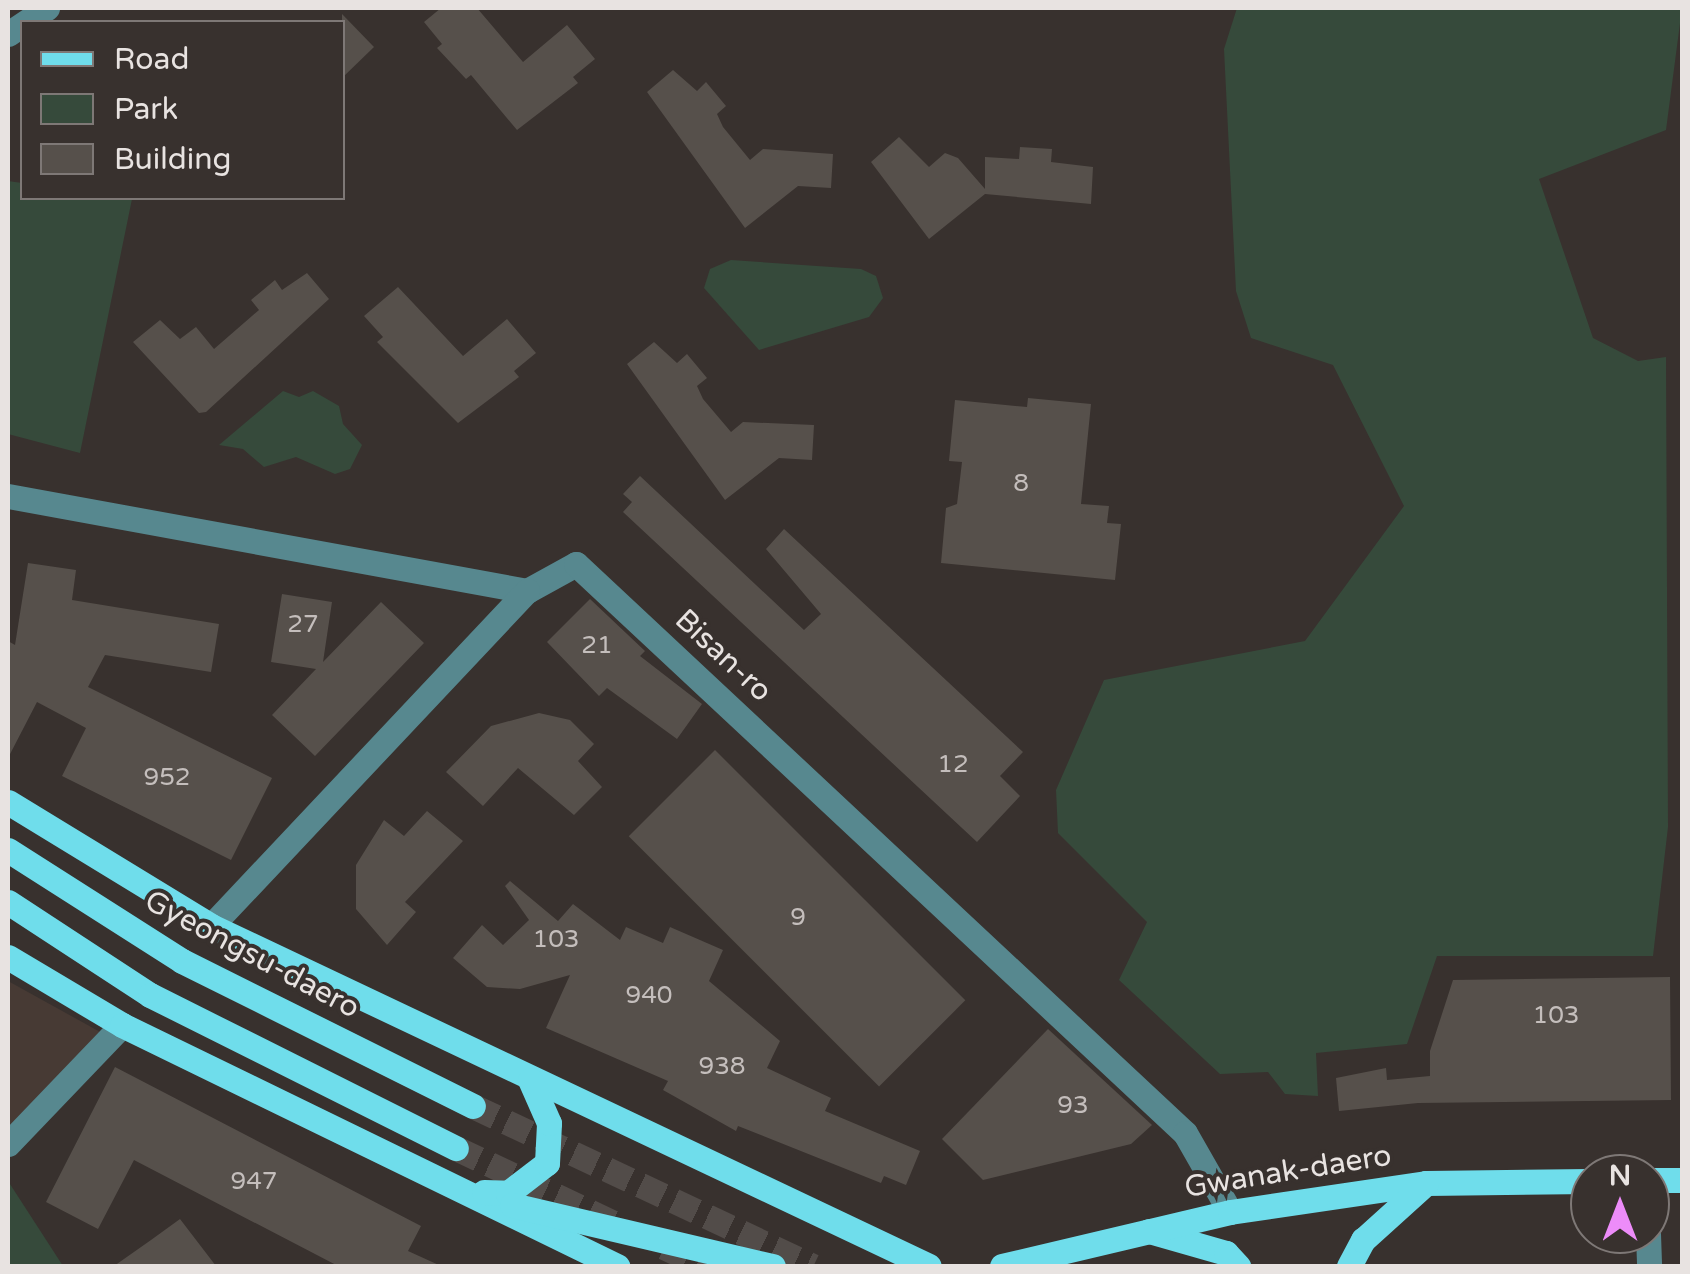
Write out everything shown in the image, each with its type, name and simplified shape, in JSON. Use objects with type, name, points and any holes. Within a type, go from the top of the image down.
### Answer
[{"type":"main road","points":[[8,802],[210,926],[929,1266]]},
{"type":"main road","name":"Gyeongsu-daero","points":[[8,850],[182,961],[473,1106]]},
{"type":"main road","points":[[8,902],[150,995],[456,1148]]},
{"type":"main road","points":[[8,957],[122,1025],[617,1266]]},
{"type":"main road","points":[[458,1191],[508,1193],[547,1163],[549,1123],[530,1080]]},
{"type":"main road","name":"Gwanak-daero","points":[[1002,1266],[1144,1229],[1230,1212],[1426,1183],[1570,1181]]},
{"type":"main road","points":[[1349,1266],[1363,1240],[1426,1183]]},
{"type":"main road","points":[[458,1191],[773,1266]]},
{"type":"main road","points":[[1144,1229],[1226,1253],[1238,1266]]},
{"type":"street","points":[[8,496],[527,591]]},
{"type":"street","name":"Bisan-ro","points":[[527,591],[576,564],[1185,1133],[1230,1212]]},
{"type":"street","points":[[210,926],[527,591]]},
{"type":"street","points":[[8,1144],[122,1025]]},
{"type":"shaded area","points":[[8,981],[102,1033],[8,1136]]},
{"type":"green space","points":[[1237,8],[1682,8],[1666,130],[1539,179],[1593,338],[1638,361],[1666,357],[1668,827],[1653,956],[1437,956],[1407,1044],[1316,1053],[1318,1096],[1285,1094],[1268,1072],[1220,1074],[1119,980],[1147,922],[1058,833],[1056,790],[1104,680],[1305,641],[1404,506],[1333,365],[1251,338],[1236,291],[1224,49]]},
{"type":"green space","points":[[8,181],[20,183],[20,200],[132,200],[80,453],[8,434]]},
{"type":"green space","points":[[731,260],[861,269],[876,276],[883,298],[869,317],[759,350],[704,288],[710,269]]},
{"type":"green space","points":[[283,391],[299,397],[313,391],[339,406],[343,424],[362,445],[350,469],[335,474],[296,457],[264,467],[243,449],[219,445]]},
{"type":"green space","points":[[8,1181],[63,1266],[8,1266]]},
{"type":"building","points":[[441,8],[477,8],[523,62],[567,25],[595,59],[573,77],[578,83],[517,130],[471,75],[466,79],[437,48],[442,44],[424,22]]},
{"type":"building","points":[[342,14],[374,47],[345,75],[345,20]]},
{"type":"building","points":[[673,70],[697,91],[706,82],[726,106],[717,114],[723,127],[750,160],[763,149],[833,154],[831,188],[798,186],[745,228],[647,92]]},
{"type":"building","points":[[899,137],[929,167],[945,153],[958,158],[985,189],[985,157],[1019,159],[1020,147],[1052,149],[1051,162],[1093,167],[1091,204],[985,194],[929,239],[871,162]]},
{"type":"building","points":[[307,273],[329,299],[206,412],[199,413],[133,342],[160,320],[180,339],[196,327],[214,349],[259,310],[251,300],[275,280],[282,290]]},
{"type":"building","points":[[398,287],[463,356],[507,319],[536,353],[514,371],[519,377],[458,423],[377,342],[383,337],[364,316]]},
{"type":"building","points":[[654,342],[677,363],[687,354],[707,378],[697,386],[703,399],[731,432],[743,422],[814,425],[812,460],[779,458],[725,500],[627,364]]},
{"type":"building","points":[[1028,398],[1091,404],[1081,504],[1109,506],[1107,523],[1121,524],[1115,580],[941,563],[946,508],[957,504],[962,462],[949,461],[955,400],[1027,407]]},
{"type":"building","points":[[640,476],[804,630],[821,614],[766,549],[784,529],[1023,752],[1000,776],[1020,796],[977,842],[623,512],[632,502],[623,494]]},
{"type":"building","points":[[28,563],[76,570],[72,600],[219,624],[211,672],[105,655],[88,687],[272,778],[231,860],[62,776],[86,728],[37,702],[8,758],[8,641],[15,645]]},
{"type":"building","points":[[282,594],[332,602],[323,662],[381,602],[424,643],[315,756],[272,715],[316,669],[271,662]]},
{"type":"building","points":[[590,599],[645,651],[640,656],[702,704],[677,739],[607,688],[599,696],[547,642]]},
{"type":"building","points":[[539,713],[570,720],[594,744],[578,761],[602,787],[574,815],[518,768],[483,806],[446,772],[491,726]]},
{"type":"building","points":[[715,750],[965,1000],[879,1087],[629,836]]},
{"type":"building","points":[[427,811],[463,841],[405,902],[416,912],[387,945],[356,909],[356,865],[384,820],[404,836]]},
{"type":"building","points":[[510,881],[558,921],[573,904],[620,940],[626,927],[663,943],[670,927],[723,950],[709,981],[780,1041],[767,1068],[831,1098],[825,1111],[920,1151],[906,1185],[884,1176],[881,1183],[738,1126],[736,1131],[663,1090],[668,1081],[546,1028],[570,975],[520,989],[487,987],[453,958],[482,925],[503,945],[529,920],[505,886]]},
{"type":"building","points":[[1670,977],[1671,1100],[1418,1103],[1339,1111],[1336,1078],[1386,1068],[1387,1080],[1430,1076],[1430,1051],[1453,980]]},
{"type":"building","points":[[1048,1029],[1152,1125],[1131,1144],[983,1180],[942,1139]]},
{"type":"building","points":[[115,1067],[421,1226],[408,1251],[441,1266],[338,1266],[134,1160],[98,1229],[46,1202]]},
{"type":"building","points":[[180,1219],[216,1266],[114,1266],[151,1240]]},
{"type":"tunnel","points":[[473,1106],[813,1266]]},
{"type":"tunnel","points":[[456,1148],[614,1223]]},
{"type":"tunnel","points":[[664,1247],[705,1266]]}]
